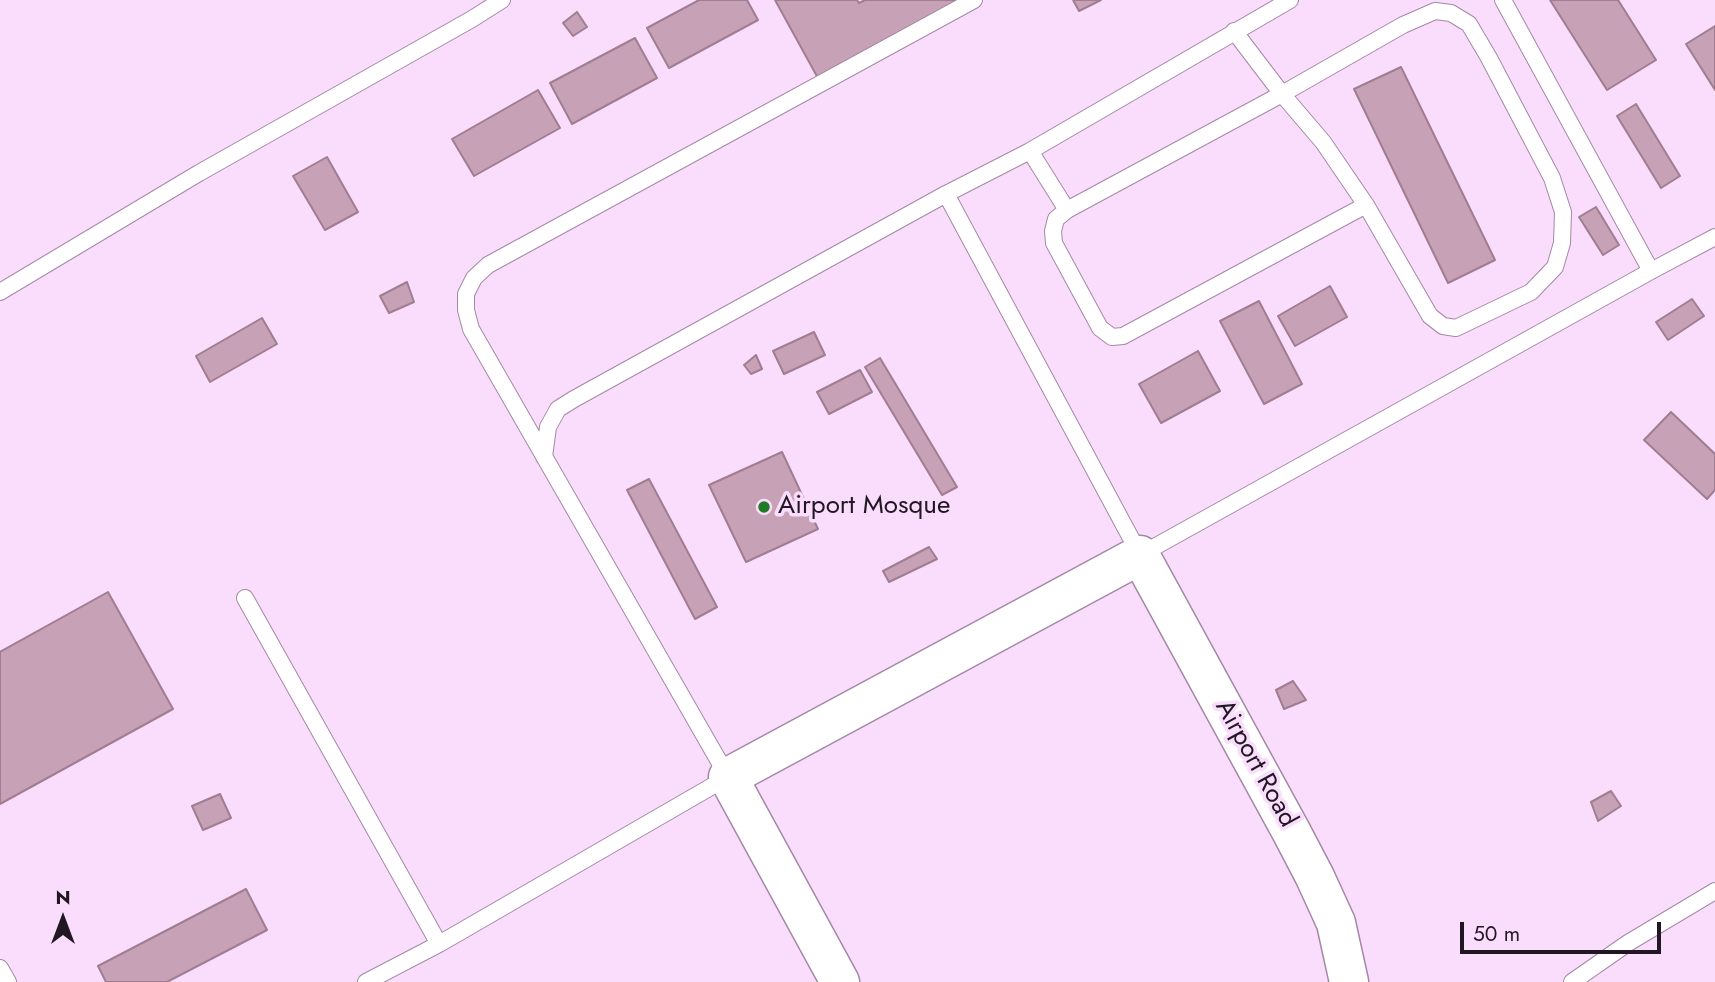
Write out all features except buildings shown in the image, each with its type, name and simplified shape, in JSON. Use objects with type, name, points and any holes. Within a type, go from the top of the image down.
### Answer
[{"type":"street","points":[[840,982],[728,778],[1140,555]]},
{"type":"street","name":"Airport Road","points":[[1140,555],[1315,877],[1336,923],[1349,982]]},
{"type":"lane","points":[[0,292],[200,173],[502,0]]},
{"type":"lane","points":[[366,982],[439,944],[728,778],[471,329],[466,310],[466,294],[474,278],[488,265],[974,0]]},
{"type":"lane","points":[[544,457],[548,427],[558,409],[946,194],[1030,151],[1290,0]]},
{"type":"lane","points":[[1503,0],[1651,271]]},
{"type":"lane","points":[[1234,32],[1282,93],[1323,142],[1366,205],[1430,316],[1443,326],[1456,328],[1531,292],[1555,267],[1562,243],[1563,212],[1552,178],[1469,24],[1451,13],[1435,11],[1403,25],[1282,93],[1067,210],[1056,219],[1053,231],[1055,243],[1100,328],[1112,337],[1123,336],[1366,205]]},
{"type":"lane","points":[[1030,151],[1067,210]]},
{"type":"lane","points":[[946,194],[1140,555],[1715,237]]},
{"type":"lane","points":[[245,598],[439,944]]},
{"type":"lane","points":[[1572,982],[1628,943],[1715,891]]},
{"type":"lane","points":[[0,968],[8,982]]},
{"type":"place","name":"Airport Mosque","points":[[764,507]]}]
